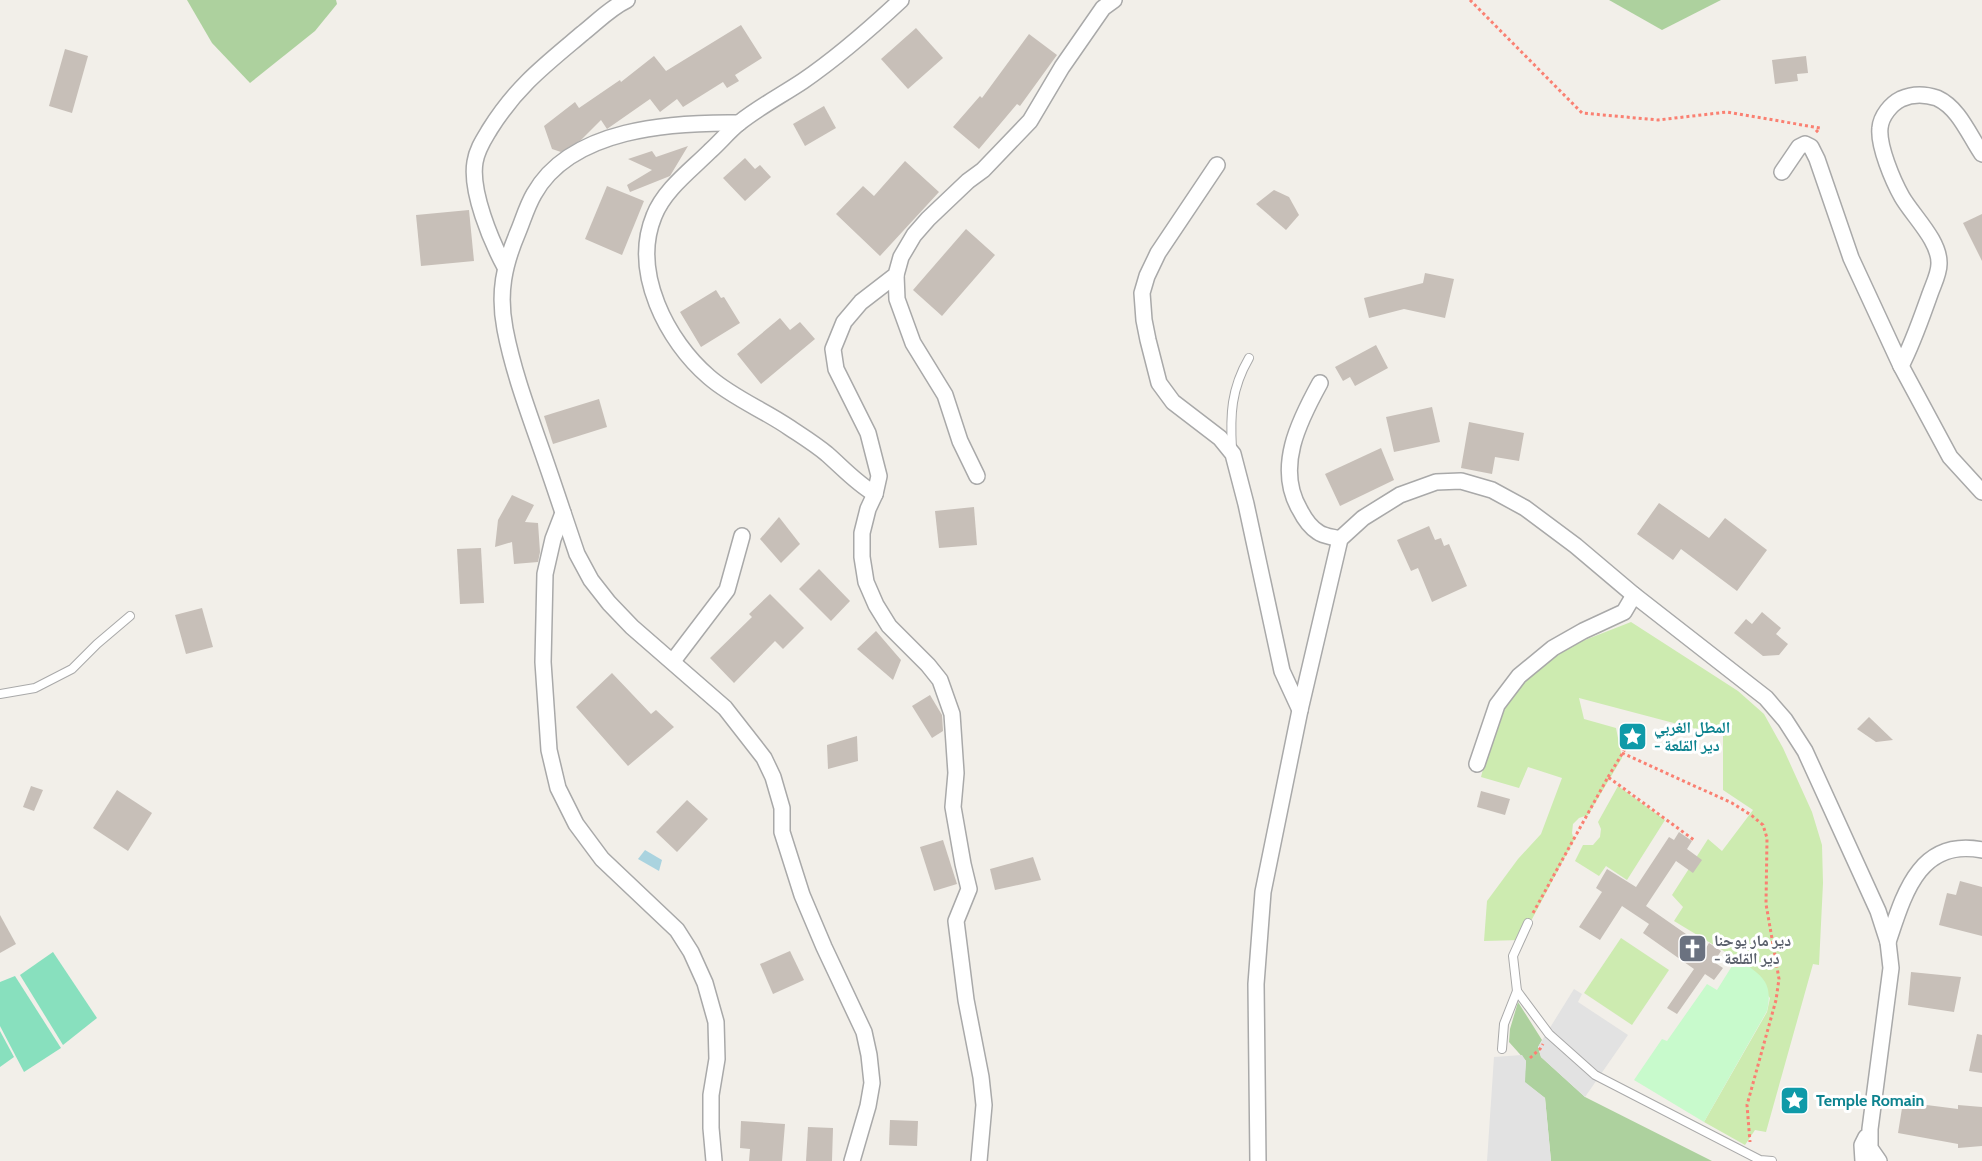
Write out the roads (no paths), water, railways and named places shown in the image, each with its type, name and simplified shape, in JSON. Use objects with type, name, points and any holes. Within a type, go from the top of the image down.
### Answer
[{"type":"street","points":[[505,267],[489,234],[474,182],[474,163],[479,147],[511,99],[532,76],[597,20],[627,0]]},
{"type":"street","points":[[875,494],[859,484],[826,454],[795,431],[756,406],[736,397],[709,377],[679,344],[668,329],[659,308],[648,271],[649,234],[654,215],[664,198],[739,123],[806,79],[901,0]]},
{"type":"street","points":[[976,476],[960,441],[945,395],[913,343],[897,299],[896,275],[901,257],[914,235],[928,219],[983,170],[1030,121],[1062,67],[1103,8],[1114,0]]},
{"type":"street","points":[[1901,366],[1910,350],[1939,266],[1936,249],[1902,196],[1887,160],[1880,137],[1883,117],[1895,103],[1903,98],[1932,96],[1950,106],[1982,154]]},
{"type":"street","points":[[739,123],[681,123],[617,136],[588,147],[554,170],[534,194],[505,267],[502,296],[505,328],[518,382],[577,554],[591,580],[632,627],[725,708],[764,758],[772,777],[782,808],[782,832],[802,895],[864,1032],[870,1055],[872,1083],[868,1106],[852,1161]]},
{"type":"street","points":[[1782,172],[1799,147],[1805,144],[1811,147],[1851,258],[1901,366],[1950,458],[1982,492]]},
{"type":"street","points":[[1217,165],[1158,253],[1147,276],[1142,293],[1148,340],[1159,383],[1173,402],[1220,438],[1233,454],[1282,672],[1299,710]]},
{"type":"street","points":[[896,275],[861,302],[844,322],[833,349],[836,369],[868,433],[879,476],[862,532],[862,557],[866,582],[889,626],[940,680],[952,714],[956,773],[953,807],[969,889],[956,921],[966,1000],[984,1105],[979,1161]]},
{"type":"street","points":[[1320,383],[1304,412],[1296,433],[1290,455],[1291,487],[1294,500],[1310,525],[1319,533],[1340,539]]},
{"type":"street","points":[[1258,1161],[1256,984],[1263,892],[1299,710],[1340,539],[1363,518],[1400,495],[1436,482],[1461,481],[1492,490],[1525,508],[1576,546],[1634,595],[1766,698],[1785,720],[1805,750],[1878,911],[1888,942],[1891,968],[1870,1129],[1862,1145],[1868,1160]]},
{"type":"street","points":[[563,513],[553,539],[544,574],[543,662],[549,750],[558,788],[576,824],[602,859],[677,930],[692,952],[705,983],[716,1022],[717,1059],[711,1095],[714,1161]]},
{"type":"street","points":[[673,661],[727,590],[742,536]]},
{"type":"street","points":[[1477,764],[1497,705],[1519,676],[1553,648],[1624,612],[1634,595]]},
{"type":"street","points":[[1888,942],[1905,896],[1918,871],[1927,861],[1946,851],[1963,848],[1982,850]]},
{"type":"lane","points":[[1233,454],[1230,416],[1239,375],[1249,358]]},
{"type":"lane","points":[[0,694],[35,688],[72,669],[130,616]]},
{"type":"lane","points":[[1502,1049],[1504,1024],[1517,991],[1513,956],[1529,920]]},
{"type":"lane","points":[[1517,991],[1546,1032],[1595,1075],[1756,1158],[1772,1161]]},
{"type":"water","points":[[645,850],[662,860],[659,871],[638,859]]},
{"type":"place","name":"المطل الغربي - دير القلعة","points":[[1633,736]]},
{"type":"place","name":"دير مار يوحنا - دير القلعة","points":[[1693,949]]},
{"type":"place","name":"Temple Romain","points":[[1795,1100]]}]
